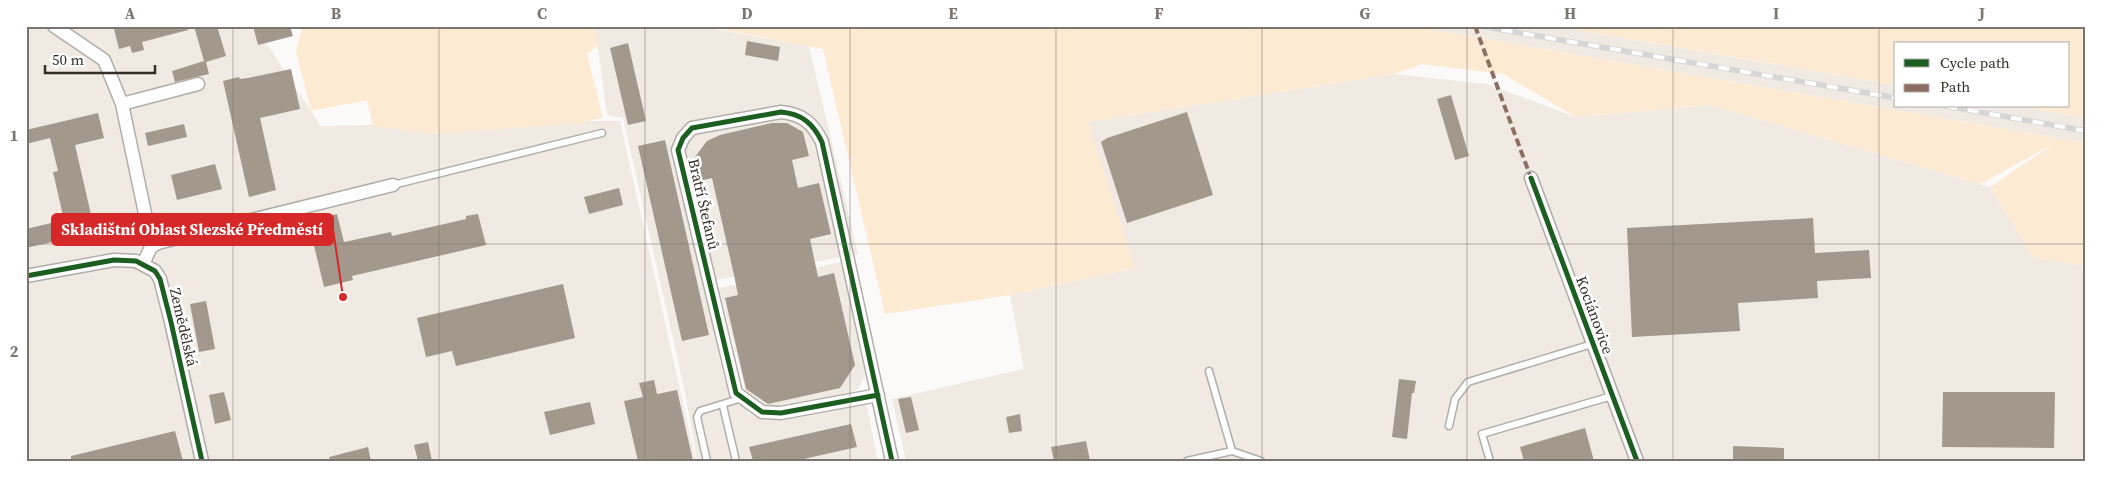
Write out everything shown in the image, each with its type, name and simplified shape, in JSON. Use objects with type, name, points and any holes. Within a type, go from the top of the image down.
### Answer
[{"type":"street","points":[[54,26],[104,60],[122,104],[150,237],[154,245]]},
{"type":"street","points":[[122,104],[198,84]]},
{"type":"street","name":"Bratří Štefanů","points":[[878,395],[781,413],[762,412],[736,393],[678,150],[683,138],[692,128],[781,112],[792,113],[804,118],[816,128],[822,142],[878,395],[892,461]]},
{"type":"street","name":"Kociánovice","points":[[1531,178],[1637,461]]},
{"type":"street","points":[[26,276],[114,260],[126,260],[142,264],[154,245],[393,185]]},
{"type":"street","name":"Zemědělská","points":[[142,264],[155,271],[160,279],[202,461]]},
{"type":"lane","points":[[393,185],[602,133]]},
{"type":"lane","points":[[1449,426],[1455,399],[1468,382],[1592,344]]},
{"type":"lane","points":[[1209,372],[1232,451]]},
{"type":"lane","points":[[1490,461],[1482,434],[1612,396]]},
{"type":"lane","points":[[707,461],[697,417],[700,411],[723,406],[743,398]]},
{"type":"lane","points":[[723,406],[736,461]]},
{"type":"lane","points":[[1187,461],[1232,451],[1261,461]]},
{"type":"shaded area","points":[[26,26],[255,26],[321,126],[373,125],[434,134],[587,121],[620,121],[696,461],[26,461]]},
{"type":"shaded area","points":[[303,26],[595,26],[598,45],[587,54],[603,118],[579,123],[434,134],[373,126],[367,100],[311,111],[296,51]]},
{"type":"shaded area","points":[[595,26],[698,26],[809,46],[858,254],[704,282],[724,380],[749,414],[766,421],[866,402],[878,461],[697,461],[685,392],[623,118],[607,115]]},
{"type":"shaded area","points":[[704,26],[1411,26],[2086,143],[2086,266],[2033,257],[1990,187],[2055,143],[1980,184],[1711,105],[1576,117],[1503,74],[1422,64],[1394,74],[1088,122],[1135,268],[1010,295],[885,314],[823,49]]},
{"type":"shaded area","points":[[1411,26],[1554,26],[1894,85],[1894,108],[2029,108],[2086,118],[2086,143]]},
{"type":"shaded area","points":[[1554,26],[2086,26],[2086,118],[2029,108],[2070,108],[2070,42],[1894,42],[1894,85]]},
{"type":"shaded area","points":[[1394,74],[1487,84],[1576,117],[1711,105],[1990,187],[2033,257],[2086,266],[2086,461],[906,461],[892,399],[1024,369],[1010,295],[1135,268],[1088,122]]},
{"type":"shaded area","points":[[841,262],[865,376],[858,389],[844,396],[765,408],[747,396],[719,288]]},
{"type":"building","points":[[125,26],[188,26],[188,30],[142,42],[144,50],[132,53],[130,46],[119,49],[114,29]]},
{"type":"building","points":[[194,26],[217,26],[226,56],[206,62],[209,74],[175,82],[172,71],[204,61]]},
{"type":"building","points":[[253,26],[290,26],[293,36],[258,45]]},
{"type":"building","points":[[747,41],[780,47],[778,61],[745,55]]},
{"type":"building","points":[[628,43],[646,121],[628,125],[610,48]]},
{"type":"building","points":[[291,69],[300,109],[260,118],[276,190],[249,197],[223,81]]},
{"type":"building","points":[[1451,95],[1469,156],[1455,160],[1437,99]]},
{"type":"building","points":[[1187,112],[1213,195],[1127,223],[1101,142],[1107,138]]},
{"type":"building","points":[[98,113],[104,138],[75,145],[95,232],[26,248],[26,229],[64,220],[53,172],[58,171],[50,138],[26,144],[26,130]]},
{"type":"building","points":[[772,123],[787,123],[803,132],[809,156],[792,160],[798,188],[819,183],[831,234],[810,239],[818,277],[834,273],[855,365],[840,388],[768,404],[746,389],[725,298],[738,295],[734,275],[712,178],[700,181],[695,157],[707,141],[720,135]]},
{"type":"building","points":[[184,124],[187,137],[148,146],[145,133]]},
{"type":"building","points":[[665,140],[709,335],[682,341],[638,146]]},
{"type":"building","points":[[215,164],[222,189],[177,200],[171,175]]},
{"type":"building","points":[[619,188],[623,205],[589,214],[584,197]]},
{"type":"building","points":[[337,214],[344,242],[391,232],[392,236],[466,219],[466,216],[478,214],[486,245],[352,276],[353,280],[324,287],[308,221]]},
{"type":"building","points":[[1813,218],[1815,253],[1869,250],[1871,278],[1817,281],[1818,298],[1738,303],[1740,331],[1632,337],[1627,228]]},
{"type":"building","points":[[563,284],[575,338],[456,366],[452,351],[426,357],[417,318]]},
{"type":"building","points":[[206,301],[215,349],[199,352],[190,304]]},
{"type":"building","points":[[1399,379],[1416,381],[1414,393],[1412,393],[1407,439],[1392,437]]},
{"type":"building","points":[[654,380],[657,394],[677,390],[693,461],[638,461],[624,401],[643,397],[639,383]]},
{"type":"building","points":[[224,392],[231,420],[215,424],[209,395]]},
{"type":"building","points":[[1943,392],[2055,392],[2054,448],[1942,447]]},
{"type":"building","points":[[911,397],[919,430],[906,433],[898,399]]},
{"type":"building","points":[[590,402],[595,424],[550,435],[544,412]]},
{"type":"building","points":[[1020,414],[1022,431],[1009,433],[1006,417]]},
{"type":"building","points":[[851,424],[857,447],[795,461],[753,461],[749,447]]},
{"type":"building","points":[[1585,428],[1594,461],[1524,461],[1520,447]]},
{"type":"building","points":[[175,431],[183,461],[71,461],[71,456]]},
{"type":"building","points":[[1086,441],[1090,461],[1054,461],[1051,447]]},
{"type":"building","points":[[428,442],[432,461],[418,461],[414,445]]},
{"type":"building","points":[[1733,446],[1784,448],[1784,461],[1733,461]]},
{"type":"building","points":[[368,447],[371,461],[330,461],[329,457]]},
{"type":"railway","points":[[1480,26],[1894,98]]},
{"type":"railway","points":[[1957,108],[2086,131]]},
{"type":"marked path","points":[[1475,26],[1531,178]]},
{"type":"cycle path","points":[[878,395],[781,413],[762,412],[736,393],[678,150],[683,138],[692,128],[781,112],[801,117],[819,135],[822,142],[892,461]]},
{"type":"cycle path","points":[[1531,178],[1637,461]]},
{"type":"cycle path","points":[[26,276],[114,260],[136,261],[155,271],[160,279],[171,322],[202,461]]},
{"type":"place","name":"Skladištní Oblast Slezské Předměstí","points":[[343,297]]}]
